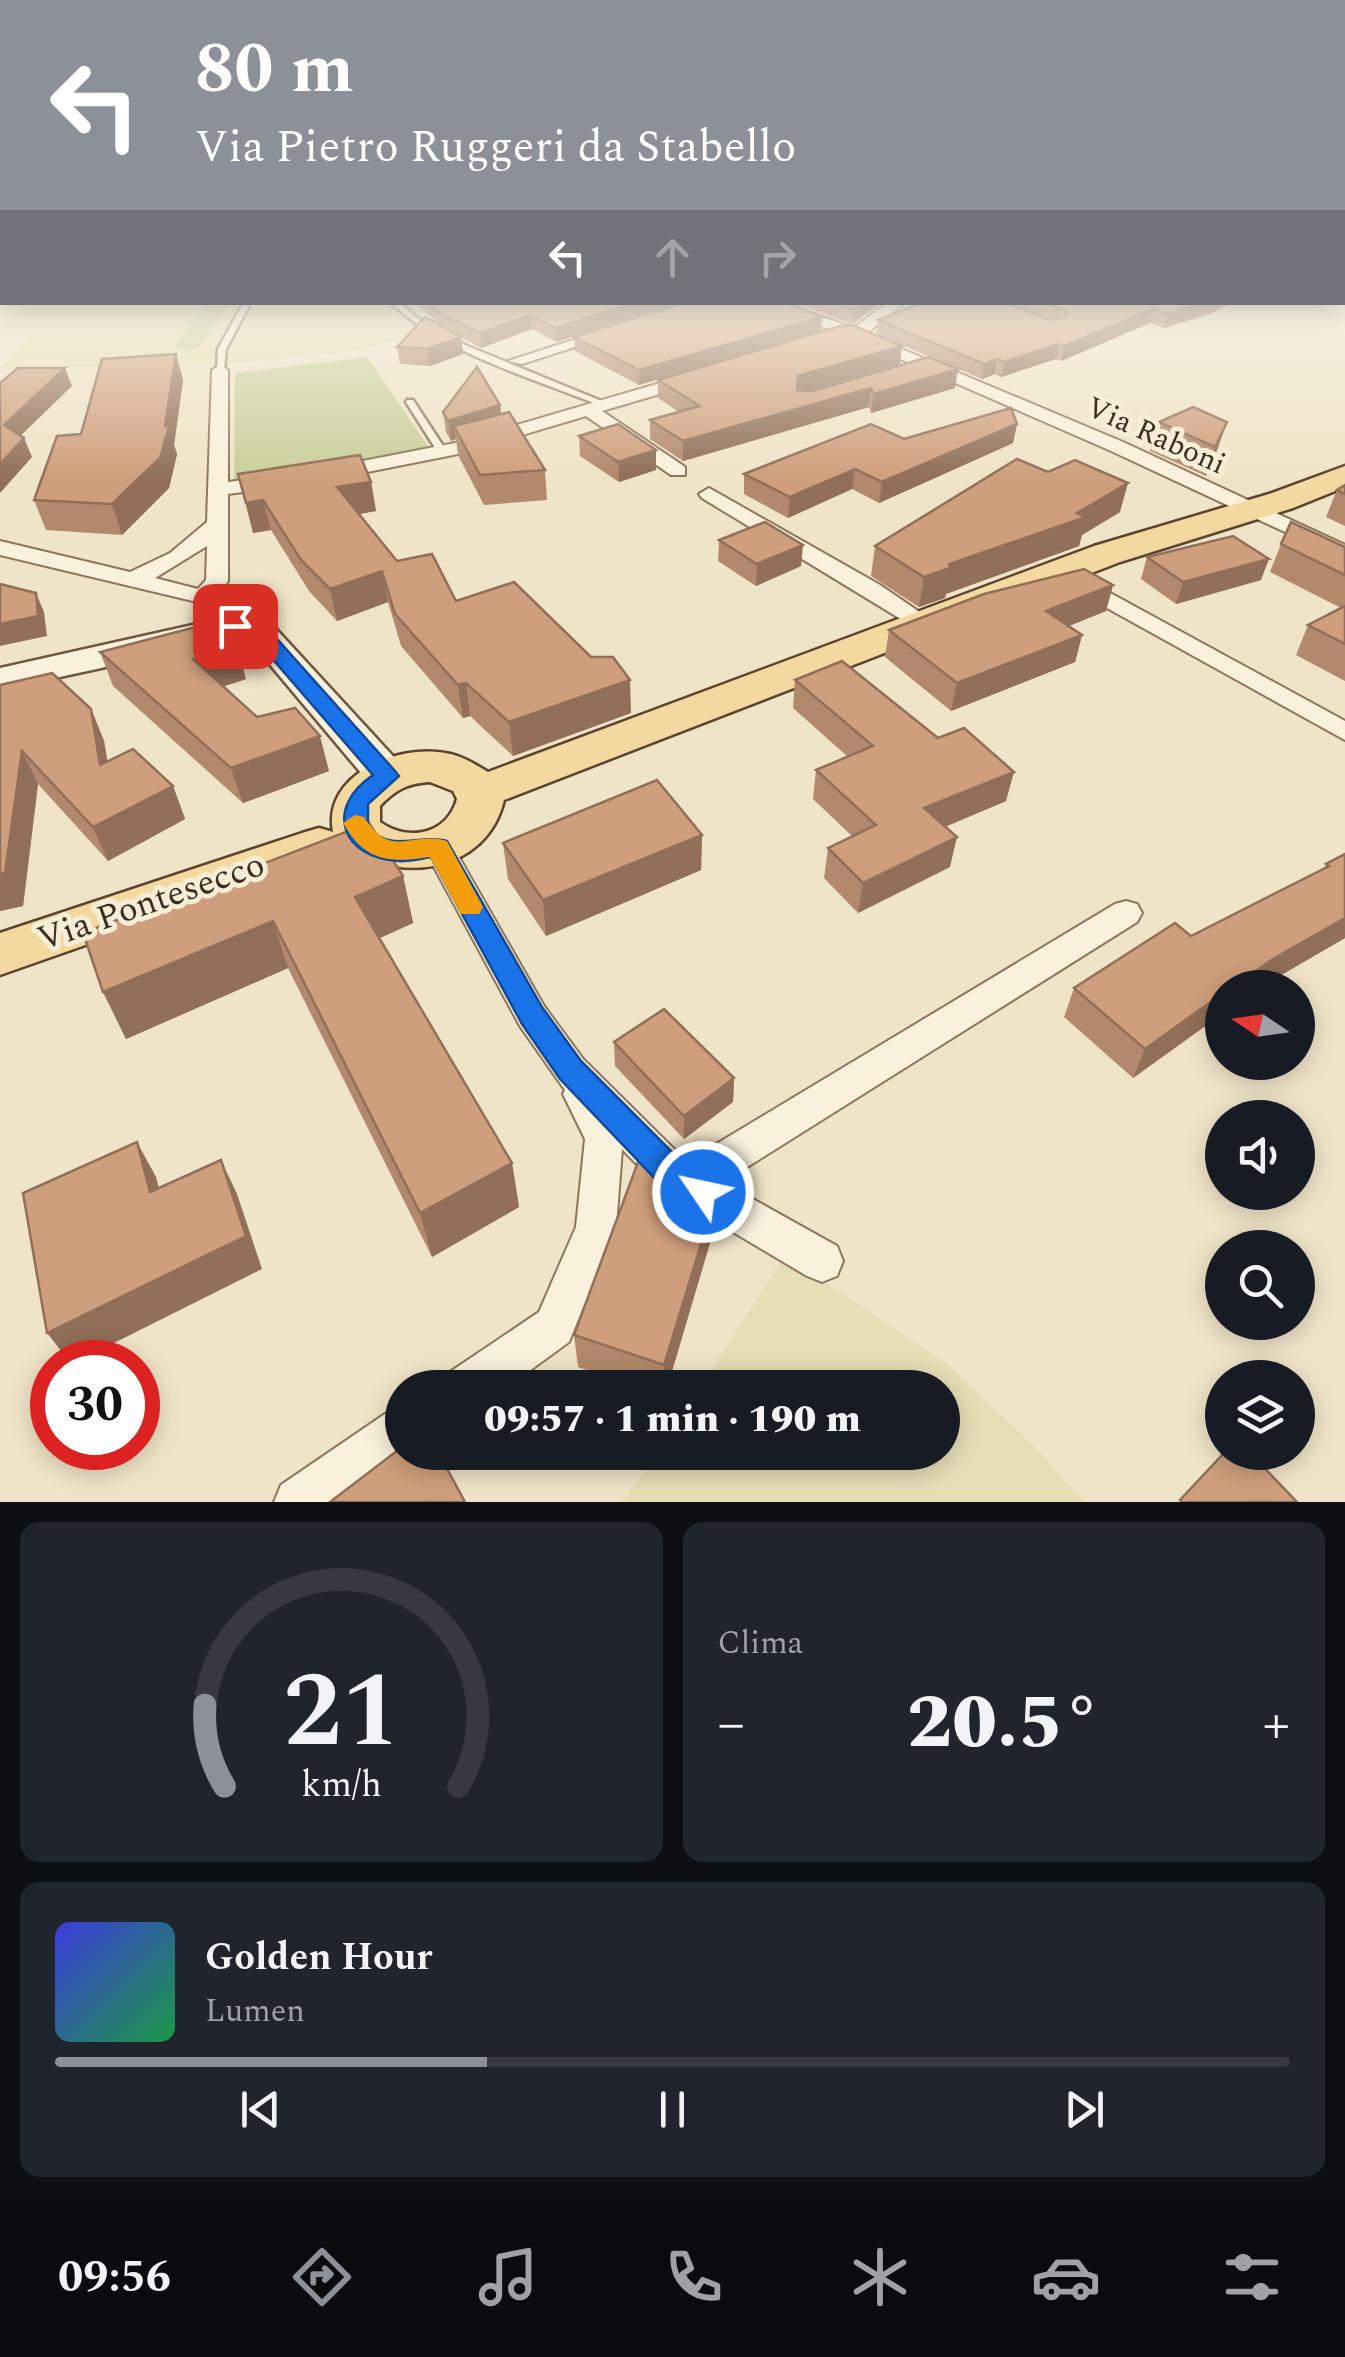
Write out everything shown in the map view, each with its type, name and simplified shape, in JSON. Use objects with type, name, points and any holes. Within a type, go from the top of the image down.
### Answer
[{"type":"main road","points":[[480,792],[1060,572],[1345,476]]},
{"type":"main road","points":[[443,767],[471,779],[480,792],[480,814],[472,826],[437,845],[400,852],[381,848],[359,832],[354,816],[364,792],[387,776],[408,768],[443,767]]},
{"type":"main road","name":"Via Pontesecco","points":[[0,954],[359,832]]},
{"type":"street","points":[[516,362],[597,337]]},
{"type":"street","points":[[818,341],[833,337]]},
{"type":"street","name":"Via Raboni","points":[[878,337],[926,366],[1345,552]]},
{"type":"street","points":[[891,376],[926,366]]},
{"type":"street","points":[[204,596],[218,581],[220,370]]},
{"type":"street","points":[[217,490],[442,452],[703,375]]},
{"type":"street","points":[[598,408],[678,471]]},
{"type":"street","points":[[709,494],[783,540],[875,589],[925,624]]},
{"type":"street","points":[[134,579],[174,563],[216,525]]},
{"type":"street","points":[[0,548],[229,603],[235,626]]},
{"type":"street","points":[[161,586],[174,563]]},
{"type":"street","points":[[1060,572],[1345,732]]},
{"type":"street","points":[[0,679],[235,626],[263,636],[387,776]]},
{"type":"street","points":[[437,845],[522,999],[570,1070],[604,1138],[596,1227],[554,1327],[492,1370]]},
{"type":"street","points":[[675,1176],[745,1147],[1126,913]]},
{"type":"street","points":[[570,1070],[675,1176],[822,1262]]},
{"type":"street","points":[[298,1502],[385,1443]]},
{"type":"lane","points":[[220,370],[222,349],[229,337]]},
{"type":"lane","points":[[442,337],[598,408]]},
{"type":"lane","points":[[410,402],[442,452]]},
{"type":"shaded area","points":[[29,337],[180,337],[175,344],[188,351],[198,347],[206,337],[414,337],[343,353],[241,363],[0,369]]},
{"type":"shaded area","points":[[785,1255],[953,1370],[712,1370]]},
{"type":"shaded area","points":[[960,1376],[1039,1451],[1084,1502],[622,1502],[645,1470],[960,1470]]},
{"type":"green space","points":[[181,337],[206,337],[198,348],[188,351],[175,345]]},
{"type":"green space","points":[[367,357],[430,449],[234,480],[235,373]]},
{"type":"building","points":[[406,337],[461,337],[428,349],[397,347]]},
{"type":"building","points":[[574,337],[753,337],[639,370]]},
{"type":"building","points":[[803,337],[881,337],[902,346],[798,376],[797,390],[813,391],[928,357],[958,369],[874,394],[871,388],[683,441],[650,420],[700,406],[658,380]]},
{"type":"building","points":[[919,337],[1085,337],[1004,362],[997,359],[984,364]]},
{"type":"building","points":[[176,354],[165,426],[169,426],[160,458],[112,504],[34,500],[57,436],[81,434],[102,359]]},
{"type":"building","points":[[477,367],[500,405],[448,421],[443,412]]},
{"type":"building","points":[[18,368],[65,368],[4,425],[24,438],[0,464],[0,383]]},
{"type":"building","points":[[1193,407],[1227,422],[1215,447],[1159,422]]},
{"type":"building","points":[[1011,408],[1017,424],[882,482],[855,469],[790,497],[744,474],[871,424],[904,439]]},
{"type":"building","points":[[509,412],[545,470],[480,475],[454,426]]},
{"type":"building","points":[[618,424],[656,450],[618,462],[579,436]]},
{"type":"building","points":[[360,455],[371,482],[337,487],[397,561],[432,554],[456,601],[514,582],[591,657],[613,657],[630,680],[509,722],[466,683],[458,685],[395,614],[382,571],[330,589],[301,560],[263,500],[246,503],[238,474]]},
{"type":"building","points":[[1017,459],[1048,472],[1075,460],[1128,483],[1077,513],[1086,517],[949,564],[950,568],[924,577],[875,546]]},
{"type":"building","points":[[765,522],[803,545],[757,564],[719,540]]},
{"type":"building","points":[[1291,522],[1345,547],[1345,575],[1281,544]]},
{"type":"building","points":[[1233,536],[1269,559],[1183,582],[1147,557]]},
{"type":"building","points":[[1084,569],[1113,585],[1046,611],[1082,635],[957,683],[889,630],[984,594]]},
{"type":"building","points":[[0,584],[36,593],[38,616],[0,624]]},
{"type":"building","points":[[1345,606],[1345,644],[1308,625]]},
{"type":"building","points":[[211,623],[236,646],[193,659],[257,717],[295,708],[320,736],[231,768],[100,652]]},
{"type":"building","points":[[842,661],[938,738],[964,728],[1014,772],[924,808],[957,837],[863,883],[828,848],[876,825],[816,770],[873,746],[795,680]]},
{"type":"building","points":[[52,673],[91,709],[100,765],[133,749],[173,786],[93,827],[22,751],[5,873],[0,874],[0,685]]},
{"type":"building","points":[[657,780],[702,835],[543,900],[503,843]]},
{"type":"building","points":[[369,823],[403,876],[355,897],[512,1163],[420,1213],[273,921],[103,992],[83,933]]},
{"type":"building","points":[[1345,854],[1345,918],[1257,970],[1205,970],[1205,1006],[1145,1049],[1074,988],[1175,923],[1191,936],[1329,866],[1326,864]]},
{"type":"building","points":[[664,1009],[734,1078],[684,1116],[614,1042]]},
{"type":"building","points":[[137,1142],[150,1192],[221,1160],[246,1236],[47,1333],[23,1193]]},
{"type":"building","points":[[638,1162],[692,1177],[717,1192],[664,1365],[574,1335]]},
{"type":"building","points":[[385,1460],[385,1470],[448,1470],[465,1502],[330,1502]]},
{"type":"building","points":[[1208,1470],[1266,1470],[1297,1502],[1182,1502]]},
{"type":"slow traffic","points":[[355,823],[366,840],[381,848],[422,852],[438,847],[470,907]]},
{"type":"route","points":[[235,626],[263,636],[387,776],[364,792],[356,804],[356,828],[366,840],[381,848],[422,852],[438,847],[532,1016],[570,1070],[675,1176],[703,1192]]}]
